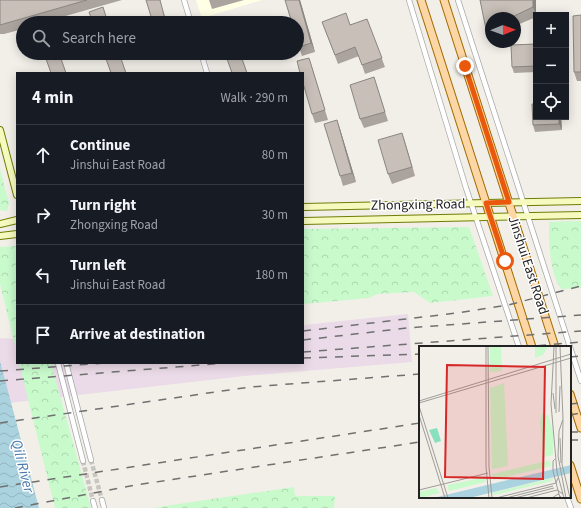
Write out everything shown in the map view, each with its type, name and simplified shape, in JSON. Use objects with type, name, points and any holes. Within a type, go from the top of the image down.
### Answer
[{"type":"main road","name":"Jinshui East Road","points":[[421,0],[532,346]]},
{"type":"main road","name":"Jinshui East Road","points":[[444,0],[555,346]]},
{"type":"main road","points":[[571,397],[581,428]]},
{"type":"main road","points":[[571,468],[581,500]]},
{"type":"street","points":[[184,0],[189,16]]},
{"type":"street","points":[[409,0],[476,217],[519,346]]},
{"type":"street","points":[[458,0],[570,346]]},
{"type":"street","points":[[202,60],[207,72]]},
{"type":"street","points":[[0,130],[16,191]]},
{"type":"street","name":"Zhongxing Road","points":[[304,207],[581,201]]},
{"type":"street","name":"Zhongxing Road","points":[[304,221],[581,215]]},
{"type":"street","points":[[1,224],[16,220]]},
{"type":"street","points":[[0,236],[16,234]]},
{"type":"street","points":[[571,350],[581,381]]},
{"type":"street","points":[[58,364],[83,461]]},
{"type":"street","points":[[66,364],[91,460]]},
{"type":"street","points":[[567,498],[571,508]]},
{"type":"street","points":[[102,500],[104,508]]},
{"type":"street","points":[[93,501],[95,508]]},
{"type":"shaded area","points":[[196,0],[262,0],[209,16],[201,16]]},
{"type":"shaded area","points":[[408,314],[412,362],[244,376],[0,404],[0,338],[16,339],[16,364],[304,364],[304,325]]},
{"type":"green space","points":[[0,169],[9,203],[7,211],[0,210]]},
{"type":"green space","points":[[581,221],[581,288],[561,289],[554,274],[552,265],[549,222]]},
{"type":"green space","points":[[469,227],[493,296],[430,303],[414,292],[377,294],[369,298],[304,304],[304,229]]},
{"type":"green space","points":[[16,246],[16,349],[0,284],[0,247]]},
{"type":"green space","points":[[19,364],[51,364],[91,508],[55,508]]},
{"type":"green space","points":[[294,487],[295,496],[335,496],[334,508],[152,508]]},
{"type":"water","name":"Qili River","points":[[0,361],[39,508],[0,508]]},
{"type":"building","points":[[0,0],[87,0],[31,16],[16,16],[16,20],[0,25]]},
{"type":"building","points":[[146,0],[160,0],[164,16],[151,16]]},
{"type":"building","points":[[285,0],[299,0],[303,16],[290,16]]},
{"type":"building","points":[[480,0],[533,0],[533,7],[521,13],[485,12],[485,24]]},
{"type":"building","points":[[103,7],[106,16],[90,16],[89,12]]},
{"type":"building","points":[[346,13],[350,25],[367,19],[382,58],[362,65],[355,47],[335,55],[322,22]]},
{"type":"building","points":[[581,15],[581,72],[574,72],[573,16]]},
{"type":"building","points":[[304,18],[311,43],[304,45]]},
{"type":"building","points":[[533,44],[533,66],[512,67],[511,48],[521,48],[521,45]]},
{"type":"building","points":[[309,58],[325,110],[312,114],[304,86],[304,72],[300,72],[297,61]]},
{"type":"building","points":[[46,60],[61,60],[66,72],[51,72]]},
{"type":"building","points":[[106,60],[121,60],[126,72],[111,72]]},
{"type":"building","points":[[227,60],[242,60],[247,72],[232,72]]},
{"type":"building","points":[[374,77],[385,112],[360,119],[350,85]]},
{"type":"building","points":[[532,104],[533,120],[559,120],[559,124],[533,125]]},
{"type":"building","points":[[337,120],[352,173],[340,176],[324,124]]},
{"type":"building","points":[[402,133],[412,167],[388,174],[378,140]]},
{"type":"tunnel","points":[[91,460],[102,500]]},
{"type":"tunnel","points":[[83,461],[93,501]]},
{"type":"railway","points":[[304,331],[457,313],[508,305],[581,286]]},
{"type":"railway","points":[[304,340],[407,328],[581,315]]},
{"type":"railway","points":[[304,352],[581,331]]},
{"type":"railway","points":[[534,346],[581,342]]},
{"type":"railway","points":[[304,358],[419,354]]},
{"type":"railway","points":[[571,357],[581,356]]},
{"type":"railway","points":[[0,371],[91,364]]},
{"type":"railway","points":[[0,381],[213,364]]},
{"type":"railway","points":[[0,423],[250,387],[419,374]]},
{"type":"railway","points":[[571,404],[581,403]]},
{"type":"railway","points":[[571,415],[581,413]]},
{"type":"railway","points":[[0,487],[419,423]]},
{"type":"railway","points":[[571,432],[581,432]]},
{"type":"railway","points":[[571,440],[581,440]]},
{"type":"railway","points":[[15,508],[136,485],[419,442]]},
{"type":"route","points":[[465,66],[509,202],[486,203],[505,261]]}]
